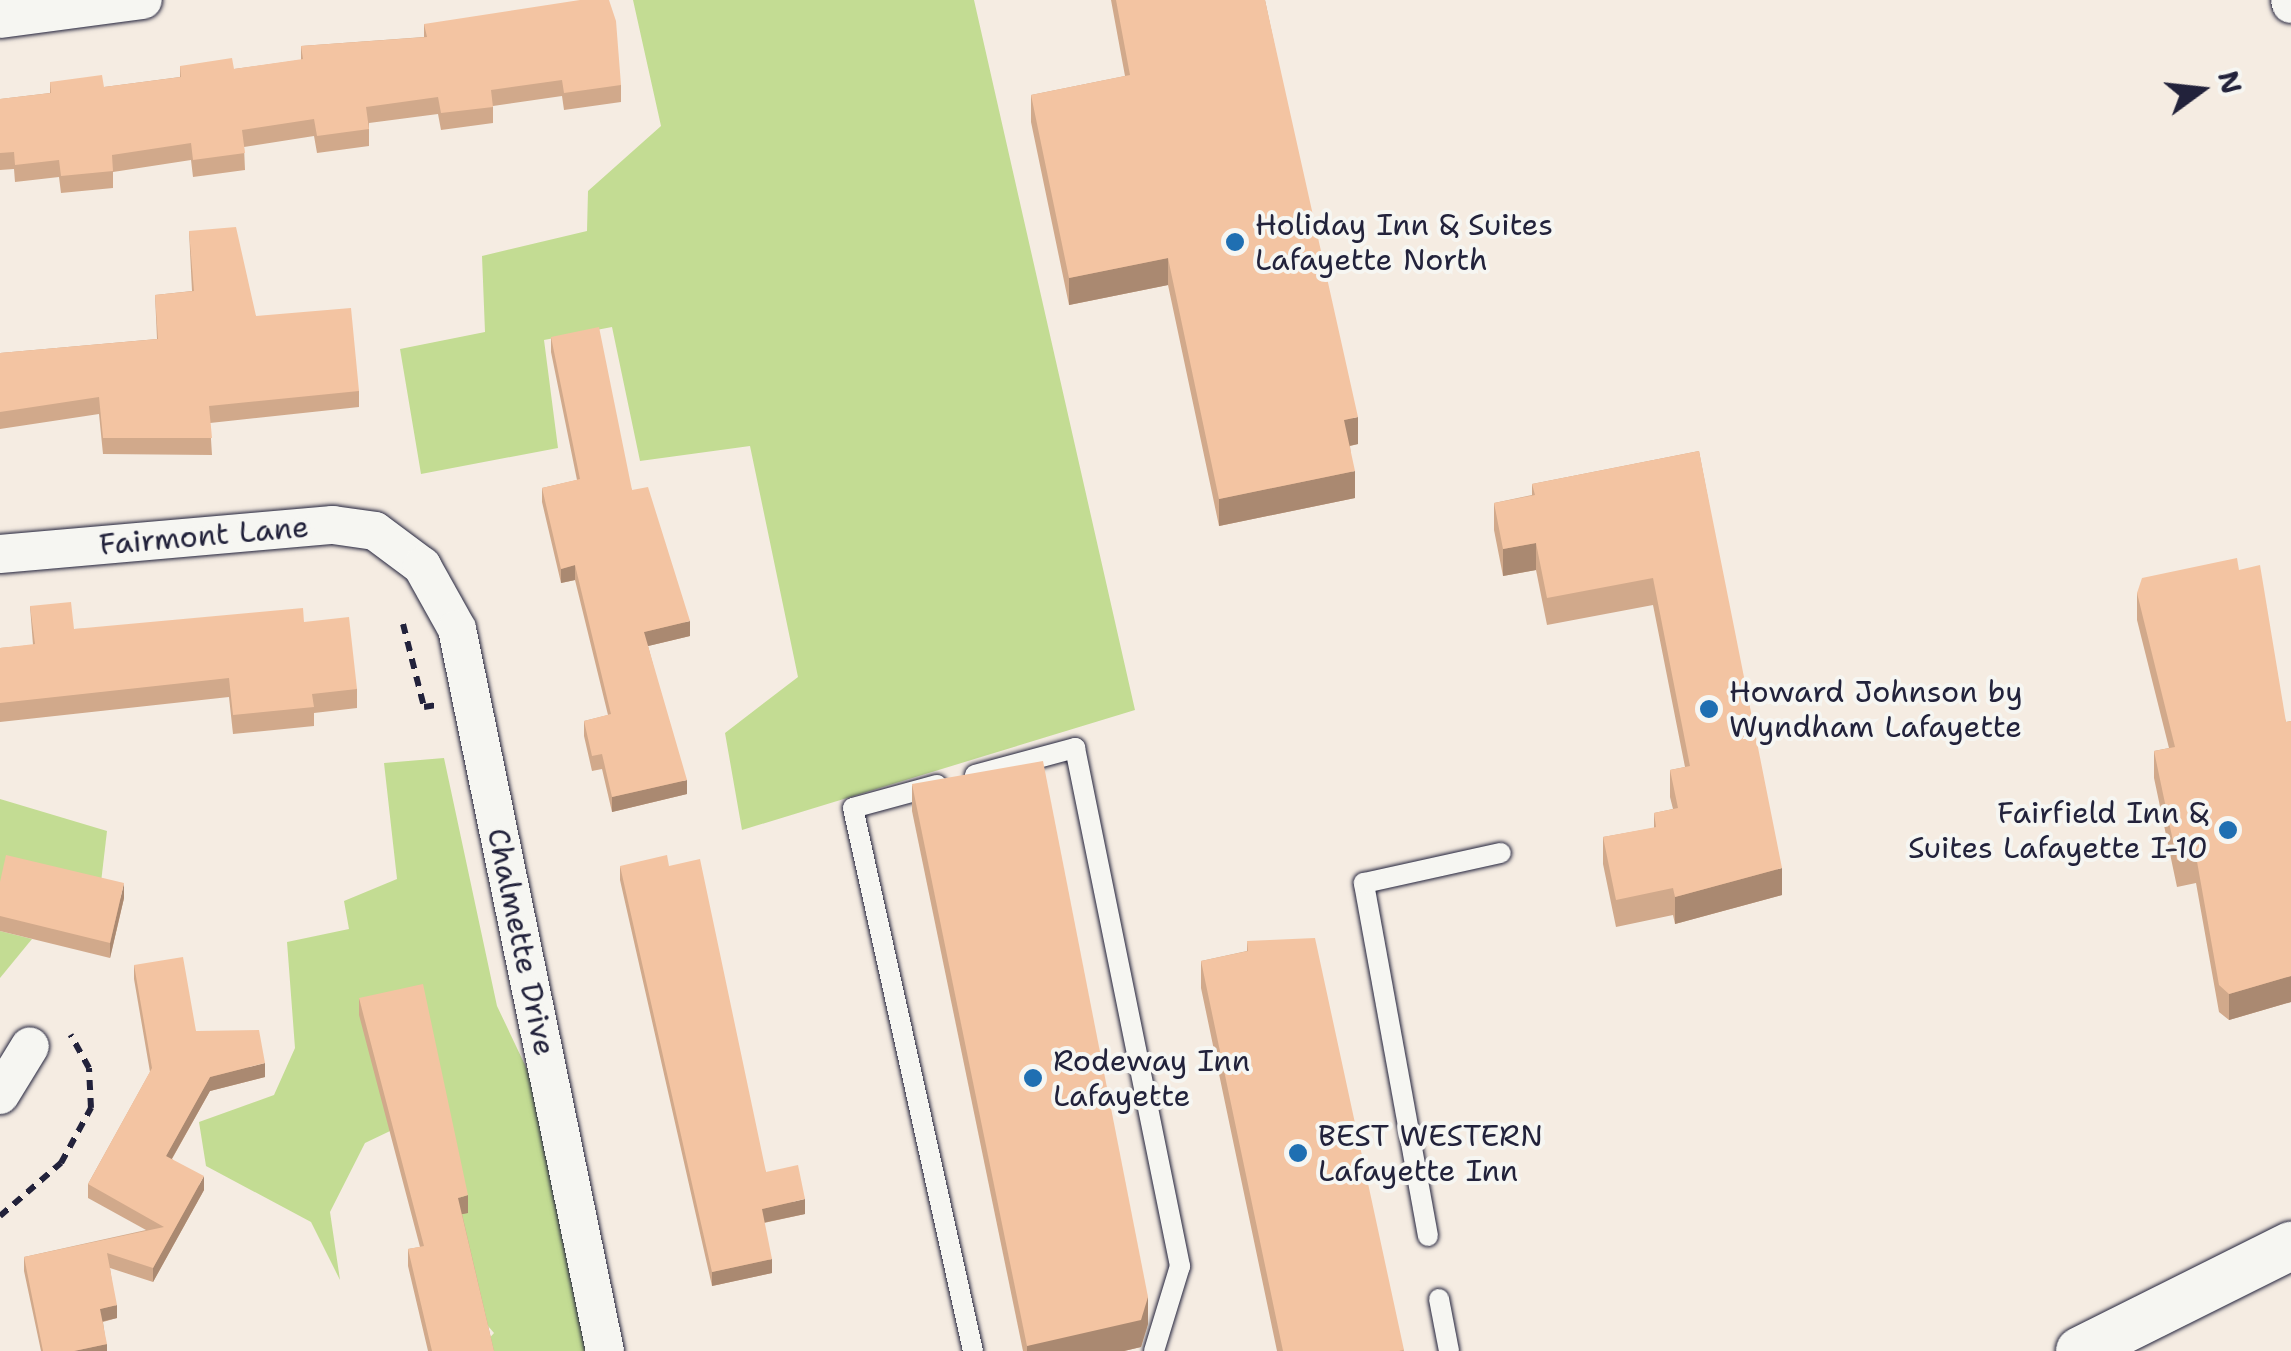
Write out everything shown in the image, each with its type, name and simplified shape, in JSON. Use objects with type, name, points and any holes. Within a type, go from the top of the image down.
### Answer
[{"type":"street","points":[[0,18],[57,7],[144,0]]},
{"type":"street","name":"Fairmont Lane","points":[[0,554],[333,524],[374,531],[403,549]]},
{"type":"street","name":"Chalmette Drive","points":[[403,549],[448,607],[472,700],[605,1351]]},
{"type":"street","points":[[0,1095],[30,1046]]},
{"type":"street","points":[[2080,1351],[2291,1246]]},
{"type":"lane","points":[[973,1351],[853,808],[1074,748],[1180,1266],[1154,1351]]},
{"type":"lane","points":[[1428,1236],[1364,883],[1501,853]]},
{"type":"lane","points":[[1440,1299],[1448,1351]]},
{"type":"path","points":[[397,610],[424,707],[472,700]]},
{"type":"path","points":[[0,1216],[61,1162],[91,1108],[89,1068],[62,1024]]},
{"type":"green space","points":[[633,0],[974,0],[1135,710],[742,830],[725,733],[798,677],[750,446],[640,461],[612,327],[544,340],[558,448],[421,474],[400,349],[485,332],[482,256],[587,231],[588,191],[661,126]]},
{"type":"green space","points":[[444,758],[497,1006],[535,1086],[595,1351],[478,1351],[494,1333],[420,1247],[434,1110],[365,1143],[330,1212],[340,1280],[311,1222],[206,1166],[199,1122],[274,1095],[295,1048],[287,942],[349,929],[344,901],[397,879],[384,763]]},
{"type":"green space","points":[[0,799],[107,831],[100,891],[0,896]]},
{"type":"green space","points":[[0,931],[32,939],[0,978]]},
{"type":"building","points":[[580,0],[609,0],[616,21],[621,85],[564,93],[562,80],[491,90],[493,107],[441,113],[438,97],[366,107],[369,129],[317,136],[314,119],[242,130],[245,153],[193,160],[191,143],[112,155],[113,171],[61,176],[59,160],[15,165],[14,152],[0,153],[0,99],[51,93],[50,82],[102,75],[104,87],[181,77],[180,66],[232,58],[234,69],[303,59],[301,46],[427,37],[424,24]]},
{"type":"building","name":"Holiday Inn & Suites Lafayette North","points":[[1116,0],[1265,0],[1358,417],[1344,420],[1355,471],[1219,499],[1168,258],[1069,278],[1031,95],[1130,75]]},
{"type":"building","points":[[236,227],[256,316],[351,308],[359,391],[209,406],[212,438],[103,438],[99,397],[0,412],[0,353],[158,339],[155,295],[194,291],[189,231]]},
{"type":"building","points":[[599,327],[632,490],[648,487],[690,621],[644,632],[687,780],[612,797],[602,754],[592,756],[584,721],[611,714],[575,565],[561,569],[542,488],[580,479],[551,337]]},
{"type":"building","name":"Howard Johnson by Wyndham Lafayette","points":[[1699,451],[1782,868],[1675,897],[1673,888],[1616,900],[1603,837],[1656,827],[1654,813],[1678,808],[1670,770],[1690,766],[1653,578],[1547,598],[1536,543],[1503,549],[1494,503],[1535,495],[1532,484]]},
{"type":"building","name":"Fairfield Inn & Suites Lafayette I-10","points":[[2237,558],[2239,570],[2260,565],[2286,722],[2291,721],[2291,976],[2229,994],[2219,985],[2196,856],[2177,860],[2154,751],[2175,747],[2137,593],[2142,578]]},
{"type":"building","points":[[71,602],[74,629],[303,608],[304,622],[349,617],[357,689],[312,694],[314,707],[233,715],[229,678],[0,703],[0,648],[35,644],[30,606]]},
{"type":"building","name":"Rodeway Inn Lafayette","points":[[1043,761],[1148,1297],[1141,1320],[1027,1346],[912,784]]},
{"type":"building","points":[[6,855],[124,883],[110,943],[0,916],[0,882]]},
{"type":"building","points":[[667,855],[669,866],[700,859],[766,1172],[798,1165],[805,1199],[762,1209],[772,1259],[712,1272],[620,866]]},
{"type":"building","name":"BEST WESTERN Lafayette Inn","points":[[1315,938],[1404,1350],[1283,1351],[1201,961],[1248,951],[1247,941]]},
{"type":"building","points":[[183,957],[196,1031],[259,1030],[265,1063],[210,1077],[166,1156],[204,1176],[153,1268],[107,1253],[117,1305],[100,1309],[107,1344],[74,1351],[43,1351],[24,1257],[164,1227],[88,1184],[152,1068],[134,965]]},
{"type":"building","points":[[423,984],[468,1195],[458,1198],[494,1351],[432,1351],[408,1249],[424,1246],[359,998]]},
{"type":"place","name":"Holiday Inn & Suites Lafayette North","points":[[1235,242]]},
{"type":"place","name":"Howard Johnson by Wyndham Lafayette","points":[[1709,709]]},
{"type":"place","name":"Fairfield Inn & Suites Lafayette I-10","points":[[2228,830]]},
{"type":"place","name":"Rodeway Inn Lafayette","points":[[1033,1078]]},
{"type":"place","name":"BEST WESTERN Lafayette Inn","points":[[1298,1153]]}]
